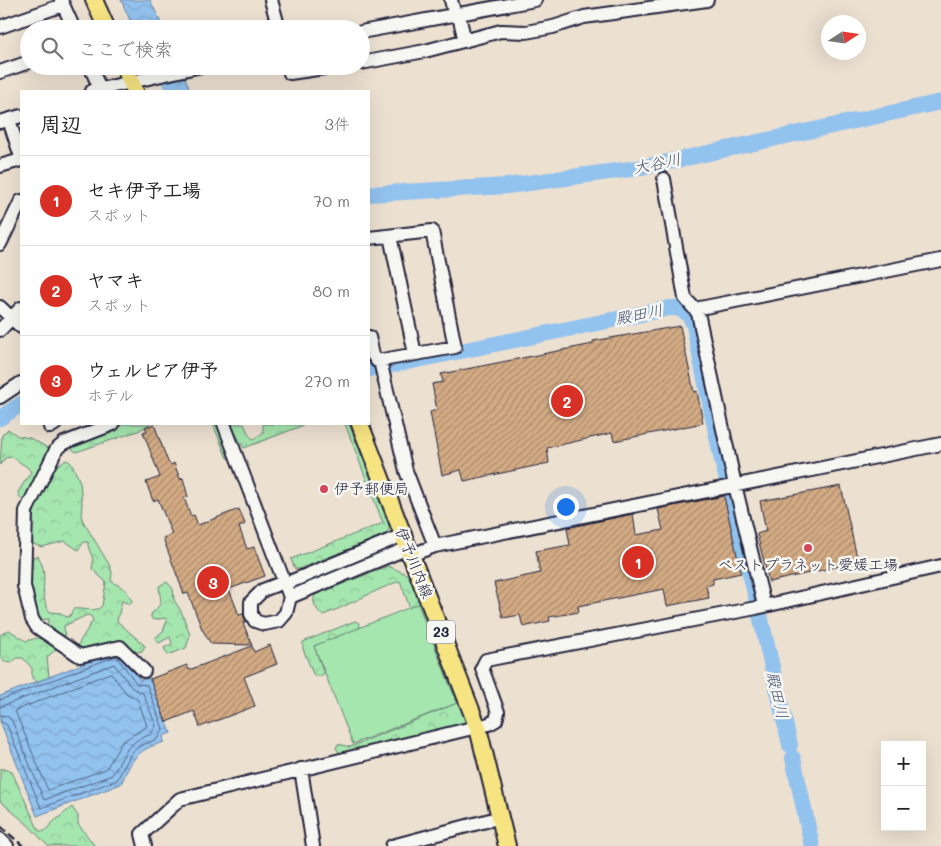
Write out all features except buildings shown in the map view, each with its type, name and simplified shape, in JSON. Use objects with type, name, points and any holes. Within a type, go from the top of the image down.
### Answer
[{"type":"main road","points":[[94,0],[103,20]]},
{"type":"main road","name":"伊予川内線","points":[[360,425],[478,728],[507,846]]},
{"type":"street","points":[[271,0],[277,20]]},
{"type":"street","points":[[451,0],[465,41]]},
{"type":"street","points":[[370,30],[536,0]]},
{"type":"street","points":[[370,61],[465,41],[501,31],[526,32],[553,27],[584,17],[707,0]]},
{"type":"street","points":[[0,27],[62,2],[70,20]]},
{"type":"street","points":[[0,72],[20,65]]},
{"type":"street","points":[[93,75],[97,90],[133,79],[156,75]]},
{"type":"street","points":[[10,119],[20,154]]},
{"type":"street","points":[[0,166],[20,158]]},
{"type":"street","points":[[664,180],[685,298],[691,308],[695,309],[698,313],[735,485],[764,605]]},
{"type":"street","points":[[0,244],[20,204]]},
{"type":"street","points":[[370,238],[432,231],[455,347],[377,361],[373,356],[370,342]]},
{"type":"street","points":[[390,236],[415,354]]},
{"type":"street","points":[[695,309],[941,260]]},
{"type":"street","points":[[0,307],[17,323],[0,330]]},
{"type":"street","points":[[380,361],[406,471],[435,546]]},
{"type":"street","points":[[0,397],[20,384]]},
{"type":"street","points":[[110,425],[64,443],[56,450],[26,511],[24,586],[32,619],[42,632],[80,656],[120,647],[144,671]]},
{"type":"street","points":[[224,425],[284,583],[290,597],[286,613],[279,621],[264,624],[252,618],[250,608],[258,593],[284,583],[407,546],[435,546],[941,444]]},
{"type":"street","points":[[290,597],[407,546]]},
{"type":"street","points":[[145,846],[142,834],[180,800],[478,728],[498,717],[482,668],[486,660],[896,578],[941,566]]},
{"type":"street","points":[[301,770],[313,846]]},
{"type":"street","points":[[392,846],[500,817]]},
{"type":"street","points":[[0,839],[8,846]]},
{"type":"green space","points":[[120,425],[148,425],[138,431],[76,452],[71,448],[77,441]]},
{"type":"green space","points":[[213,425],[220,425],[232,460],[227,458]]},
{"type":"green space","points":[[231,425],[244,425],[253,439],[263,433],[263,425],[304,425],[244,448]]},
{"type":"green space","points":[[345,425],[349,425],[389,523],[389,530],[386,534],[295,569],[291,559],[383,523]]},
{"type":"green space","points":[[8,429],[18,436],[30,438],[50,449],[24,501],[20,498],[18,492],[31,472],[12,457],[5,458],[0,465],[2,435]]},
{"type":"green space","points":[[67,460],[72,464],[80,482],[81,515],[83,521],[110,566],[112,573],[111,581],[126,590],[132,601],[130,604],[122,601],[117,621],[145,646],[142,651],[133,653],[112,643],[78,650],[79,643],[93,620],[91,616],[87,615],[64,626],[65,642],[47,657],[49,677],[37,682],[32,678],[32,668],[23,658],[17,658],[12,663],[5,662],[0,656],[0,635],[9,630],[26,641],[37,638],[51,642],[46,628],[49,619],[40,620],[34,605],[31,581],[33,557],[38,556],[42,564],[44,597],[50,612],[61,613],[66,617],[70,616],[73,609],[98,609],[102,606],[106,582],[92,569],[93,560],[88,542],[84,542],[78,550],[65,541],[42,547],[33,544],[32,524],[44,484],[59,464]]},
{"type":"green space","points":[[388,566],[411,576],[466,721],[461,725],[340,754],[336,748],[338,744],[350,747],[457,703],[418,605],[410,608],[400,581],[326,614],[322,615],[315,606],[315,595]]},
{"type":"green space","points":[[167,582],[173,589],[174,600],[182,613],[190,635],[186,648],[168,655],[164,648],[172,644],[170,637],[159,643],[155,638],[163,631],[167,621],[165,618],[153,620],[151,618],[151,614],[161,602],[159,586]]},
{"type":"green space","points":[[418,604],[457,703],[353,744],[314,646]]},
{"type":"green space","points":[[355,621],[359,623],[360,628],[314,646],[324,673],[321,676],[314,676],[303,649],[303,642]]},
{"type":"green space","points":[[0,768],[12,772],[39,831],[45,831],[72,807],[78,816],[78,824],[95,846],[48,846],[27,824],[0,801]]},
{"type":"water","points":[[121,0],[150,0],[160,20],[130,20]]},
{"type":"water","points":[[169,75],[184,75],[190,90],[173,90]]},
{"type":"water","points":[[119,651],[140,680],[150,678],[171,733],[163,736],[164,742],[147,748],[136,757],[128,768],[121,784],[37,816],[0,721],[0,696]]},
{"type":"waterway","name":"大谷川","points":[[167,75],[174,90]]},
{"type":"waterway","name":"大谷川","points":[[370,194],[507,186],[645,167],[941,102]]},
{"type":"waterway","name":"殿田川","points":[[388,366],[670,308],[682,310],[688,315],[694,326],[721,456],[757,601]]},
{"type":"waterway","points":[[0,418],[20,405]]},
{"type":"waterway","name":"殿田川","points":[[760,615],[790,745]]},
{"type":"waterway","name":"殿田川","points":[[793,758],[812,846]]},
{"type":"railway","points":[[0,826],[23,846]]},
{"type":"place","name":"ヤマキ","points":[[567,401]]},
{"type":"place","name":"伊予郵便局","points":[[324,489]]},
{"type":"place","name":"ベストプラネット愛媛工場","points":[[808,548]]},
{"type":"place","name":"セキ伊予工場","points":[[638,562]]},
{"type":"place","name":"ウェルピア伊予","points":[[213,582]]}]
